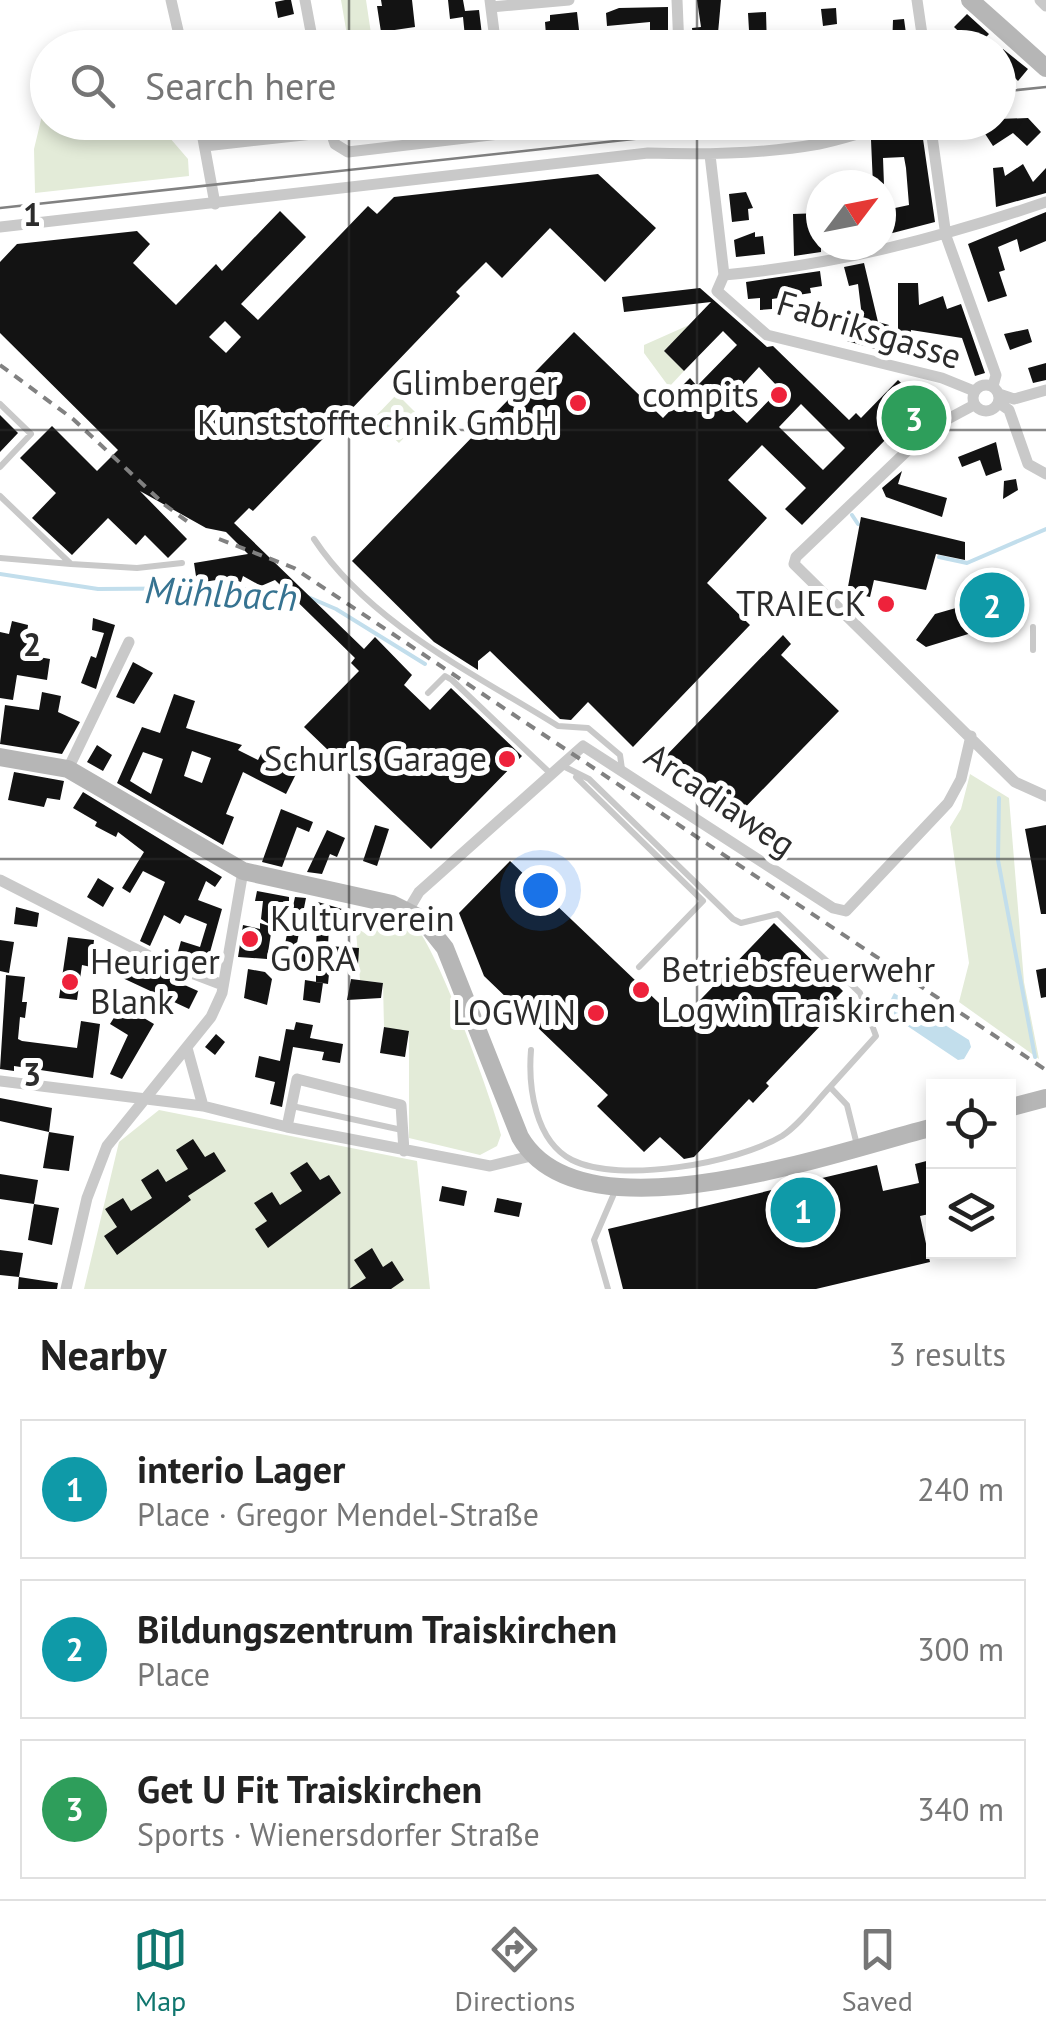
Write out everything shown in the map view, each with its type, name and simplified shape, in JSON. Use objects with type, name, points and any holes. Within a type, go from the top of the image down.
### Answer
[{"type":"street","points":[[172,0],[178,30]]},
{"type":"street","points":[[305,0],[311,30]]},
{"type":"street","points":[[494,30],[491,3],[569,0]]},
{"type":"street","points":[[678,0],[679,30]]},
{"type":"street","points":[[917,0],[921,30]]},
{"type":"street","points":[[970,0],[1004,30]]},
{"type":"street","points":[[1040,0],[1046,6]]},
{"type":"street","points":[[1016,41],[1046,68]]},
{"type":"street","points":[[204,140],[215,204]]},
{"type":"street","points":[[206,146],[245,140]]},
{"type":"street","points":[[334,140],[348,152],[427,140]]},
{"type":"street","points":[[0,227],[648,153],[710,155],[833,140]]},
{"type":"street","points":[[933,140],[946,236],[996,374],[997,394],[992,411],[982,412],[974,398]]},
{"type":"street","points":[[710,155],[724,274],[803,268],[946,236],[1046,202]]},
{"type":"street","name":"Fabriksgasse","points":[[724,274],[718,291],[767,335],[942,378],[974,398]]},
{"type":"street","points":[[1046,390],[1014,399],[982,385],[974,398],[931,428],[796,557],[794,564],[814,588],[1016,782],[1046,796]]},
{"type":"street","points":[[997,394],[1009,410],[1028,464],[1046,474]]},
{"type":"street","points":[[68,769],[129,642]]},
{"type":"street","name":"Arcadiaweg","points":[[560,763],[583,746],[833,908],[846,911],[948,803],[960,779],[971,736]]},
{"type":"street","points":[[0,757],[68,769],[243,871],[392,904],[436,932],[530,1156],[560,1177],[616,1188],[666,1190],[926,1129]]},
{"type":"street","points":[[408,912],[418,892],[560,763]]},
{"type":"street","points":[[66,1289],[87,1198],[107,1146],[211,1018],[222,985],[243,871]]},
{"type":"street","points":[[0,880],[154,959],[222,985]]},
{"type":"street","points":[[187,1048],[203,1106]]},
{"type":"street","points":[[287,1127],[297,1080],[402,1105],[404,1152]]},
{"type":"street","points":[[0,1081],[203,1106],[404,1152],[490,1166],[530,1156]]},
{"type":"street","points":[[1016,1106],[1046,1098]]},
{"type":"lane","points":[[0,404],[32,434],[0,467]]},
{"type":"lane","points":[[0,496],[70,564]]},
{"type":"lane","points":[[314,539],[352,584],[402,626],[558,726],[588,728],[620,755],[622,769]]},
{"type":"lane","points":[[0,558],[137,568],[182,563]]},
{"type":"lane","points":[[1033,627],[1033,650]]},
{"type":"lane","points":[[428,694],[445,676],[452,680],[550,773]]},
{"type":"lane","points":[[560,763],[703,901],[639,967]]},
{"type":"lane","points":[[530,1050],[531,1092],[548,1135],[569,1158],[611,1168],[696,1164],[769,1143],[787,1132],[876,1036],[860,993],[778,914],[740,922],[732,918],[588,779],[575,776]]},
{"type":"lane","points":[[830,1086],[847,1105],[857,1146]]},
{"type":"lane","points":[[292,1106],[403,1130]]},
{"type":"lane","points":[[608,1289],[594,1240],[616,1188]]},
{"type":"green space","points":[[341,0],[366,0],[370,30],[346,30]]},
{"type":"green space","points":[[36,140],[172,140],[188,159],[189,176],[35,193]]},
{"type":"green space","points":[[689,325],[664,351],[684,371],[669,387],[644,353],[644,345]]},
{"type":"green space","points":[[397,394],[422,419],[399,443],[373,419]]},
{"type":"green space","points":[[970,774],[1009,798],[1024,982],[1039,1059],[959,1002],[969,963],[950,827],[961,809]]},
{"type":"green space","points":[[383,912],[409,921],[422,936],[462,1023],[501,1135],[497,1146],[480,1155],[409,1138],[409,1032],[384,1027],[383,983],[360,980],[357,928],[366,934],[380,928]]},
{"type":"green space","points":[[159,1110],[417,1161],[430,1289],[84,1289],[119,1142]]},
{"type":"water","points":[[395,411],[416,421],[399,437],[383,419]]},
{"type":"water","points":[[894,993],[969,1040],[971,1047],[964,1059],[958,1060],[885,1011]]},
{"type":"building","points":[[291,0],[294,14],[278,18],[275,2]]},
{"type":"building","points":[[381,0],[412,0],[415,27],[381,30],[377,6],[382,6]]},
{"type":"building","points":[[448,0],[463,0],[465,11],[479,10],[481,30],[464,30],[463,17],[450,19]]},
{"type":"building","points":[[697,0],[721,0],[718,30],[692,30],[701,27]]},
{"type":"building","points":[[668,7],[668,30],[650,30],[650,22],[607,26],[606,13],[619,8]]},
{"type":"building","points":[[836,8],[837,24],[823,26],[821,9]]},
{"type":"building","points":[[577,12],[579,30],[546,30],[550,15]]},
{"type":"building","points":[[766,12],[766,30],[749,30],[748,13]]},
{"type":"building","points":[[967,14],[985,30],[957,30],[954,27]]},
{"type":"building","points":[[904,19],[906,30],[893,30],[893,20]]},
{"type":"building","points":[[1016,59],[1028,69],[1016,79]]},
{"type":"building","points":[[1016,118],[1028,118],[1041,132],[1027,146],[1016,136]]},
{"type":"building","points":[[871,140],[923,140],[935,222],[896,232],[896,208],[909,205],[906,168],[904,157],[883,158],[883,170],[872,170]]},
{"type":"building","points":[[1023,164],[1033,182],[1046,168],[1046,193],[996,207],[993,168],[1003,167],[1005,176]]},
{"type":"building","points":[[598,174],[656,228],[605,282],[550,228],[502,278],[486,262],[456,292],[460,296],[318,444],[253,511],[249,508],[234,523],[364,649],[375,637],[412,675],[404,685],[430,710],[451,688],[522,756],[431,849],[304,727],[359,671],[351,663],[355,658],[275,580],[261,586],[243,576],[241,582],[229,578],[197,583],[194,563],[248,554],[226,532],[206,528],[140,491],[187,539],[168,558],[145,535],[136,545],[108,518],[72,555],[32,518],[56,493],[20,458],[52,426],[97,471],[118,450],[0,333],[0,262],[17,244],[137,231],[150,244],[133,263],[176,305],[216,264],[222,271],[280,211],[306,237],[241,304],[258,320],[368,206],[377,214],[394,197]],"holes":[[[225,321],[241,337],[226,353],[209,337]]]},
{"type":"building","points":[[746,192],[753,208],[748,209],[749,220],[732,222],[729,194]]},
{"type":"building","points":[[1046,212],[1046,241],[1020,252],[1017,239],[998,247],[1005,270],[999,272],[1007,296],[988,302],[968,244]]},
{"type":"building","points":[[793,214],[806,214],[806,254],[794,256]]},
{"type":"building","points":[[755,232],[755,237],[763,236],[765,254],[736,257],[734,240]]},
{"type":"building","points":[[864,263],[878,322],[889,325],[882,351],[847,341],[852,322],[863,325],[858,284],[849,286],[844,267]]},
{"type":"building","points":[[820,271],[822,286],[810,288],[811,293],[772,299],[772,309],[760,310],[760,298],[748,299],[746,282]]},
{"type":"building","points":[[898,283],[918,283],[919,305],[943,296],[947,309],[961,304],[985,373],[975,376],[962,338],[911,330],[912,359],[898,356]]},
{"type":"building","points":[[700,288],[767,347],[773,346],[849,420],[856,413],[861,418],[898,380],[929,410],[899,442],[891,434],[802,525],[785,509],[806,488],[762,445],[728,480],[767,518],[707,583],[750,625],[633,747],[588,702],[571,720],[560,719],[490,651],[478,661],[478,670],[434,642],[352,561],[574,332],[663,418],[683,397],[677,391],[690,378],[697,386],[737,345],[723,331],[684,371],[664,351],[711,302],[624,312],[622,297]],"holes":[[[759,367],[780,389],[747,423],[726,403]],[[801,404],[845,448],[823,470],[779,427]]]},
{"type":"building","points":[[1028,329],[1032,342],[1010,350],[1004,334]]},
{"type":"building","points":[[1046,363],[1046,380],[1033,383],[1028,368]]},
{"type":"building","points":[[0,415],[18,433],[0,452]]},
{"type":"building","points":[[996,442],[1002,470],[986,476],[980,460],[962,467],[958,457]]},
{"type":"building","points":[[902,471],[898,484],[947,498],[942,517],[886,497],[882,488]]},
{"type":"building","points":[[1016,479],[1018,490],[1003,499],[1004,481]]},
{"type":"building","points":[[861,517],[965,542],[965,560],[936,554],[926,590],[874,580],[870,597],[847,592]]},
{"type":"building","points":[[1011,574],[1024,617],[926,647],[916,640],[935,614],[994,597],[990,579]]},
{"type":"building","points":[[93,618],[115,625],[96,689],[81,683],[91,656],[96,658],[104,633],[92,630]]},
{"type":"building","points":[[12,621],[28,625],[26,643],[34,646],[33,656],[50,659],[47,680],[17,675],[13,700],[0,698],[0,632],[9,634]]},
{"type":"building","points":[[783,635],[791,644],[781,655],[839,711],[731,822],[678,771],[675,775],[661,761]]},
{"type":"building","points":[[133,662],[153,673],[134,704],[116,697]]},
{"type":"building","points":[[42,692],[61,696],[58,712],[80,722],[62,754],[0,744],[5,705],[39,710]]},
{"type":"building","points":[[174,694],[195,701],[186,728],[242,745],[238,750],[258,760],[265,746],[301,764],[286,794],[243,772],[226,814],[234,817],[223,845],[117,783],[142,727],[160,733]],"holes":[[[192,751],[211,758],[202,783],[184,776]],[[143,752],[163,759],[151,794],[130,781]]]},
{"type":"building","points":[[97,745],[112,755],[103,771],[87,762]]},
{"type":"building","points":[[14,772],[64,781],[60,800],[47,798],[44,807],[8,800]]},
{"type":"building","points":[[83,792],[222,877],[215,887],[206,881],[198,900],[222,909],[207,963],[177,955],[181,941],[200,947],[207,924],[185,915],[180,924],[164,915],[150,946],[140,941],[165,882],[143,871],[130,893],[122,888],[144,852],[118,832],[116,837],[95,826],[97,822],[73,808]]},
{"type":"building","points":[[281,809],[313,822],[309,832],[297,827],[282,867],[262,862]]},
{"type":"building","points":[[375,825],[389,829],[377,866],[363,861]]},
{"type":"building","points":[[1046,825],[1046,914],[1041,914],[1025,829]]},
{"type":"building","points":[[327,830],[345,838],[337,857],[330,854],[322,874],[307,872]]},
{"type":"building","name":"LOGWIN","points":[[510,861],[679,1022],[774,923],[843,991],[836,998],[842,1003],[766,1083],[769,1086],[753,1103],[749,1099],[694,1157],[684,1159],[660,1137],[644,1152],[597,1106],[608,1095],[484,976],[459,913]]},
{"type":"building","points":[[98,878],[114,888],[103,907],[87,897]]},
{"type":"building","points":[[257,891],[289,897],[289,902],[275,902],[272,926],[261,919],[263,901],[255,901]]},
{"type":"building","points":[[295,897],[306,898],[295,953],[283,953]]},
{"type":"building","points":[[318,902],[359,914],[356,931],[329,926],[328,946],[359,948],[358,965],[330,964],[328,984],[316,982],[316,963],[296,961],[297,945],[316,947]]},
{"type":"building","points":[[16,907],[39,913],[37,927],[14,924]]},
{"type":"building","points":[[260,923],[272,927],[267,959],[238,957],[243,925],[260,929]]},
{"type":"building","name":"Heuriger Blank","points":[[68,937],[94,940],[91,967],[82,965],[77,1000],[59,998]]},
{"type":"building","points":[[0,940],[14,942],[9,973],[0,971]]},
{"type":"building","points":[[122,957],[198,991],[189,1009],[114,974]]},
{"type":"building","points":[[1046,968],[1046,997],[1041,998],[1036,970]]},
{"type":"building","points":[[248,969],[265,972],[272,979],[267,1005],[244,998]]},
{"type":"building","points":[[6,975],[25,977],[22,1002],[27,1002],[25,1018],[20,1017],[18,1039],[77,1048],[81,1021],[100,1024],[93,1078],[14,1066],[14,1071],[0,1069]]},
{"type":"building","points":[[351,979],[383,983],[381,998],[347,1000]]},
{"type":"building","points":[[305,980],[323,983],[320,1003],[303,1000]]},
{"type":"building","points":[[122,1005],[154,1024],[122,1079],[110,1074],[128,1035],[110,1024]]},
{"type":"building","points":[[296,1022],[313,1025],[310,1038],[343,1044],[340,1063],[322,1060],[324,1052],[293,1047],[282,1107],[270,1104],[275,1082],[255,1077],[259,1056],[280,1061],[286,1029],[294,1030]]},
{"type":"building","points":[[384,1027],[409,1031],[405,1057],[380,1053]]},
{"type":"building","points":[[216,1034],[225,1042],[215,1055],[205,1047]]},
{"type":"building","points":[[0,1098],[52,1108],[49,1132],[0,1121]]},
{"type":"building","points":[[49,1132],[74,1136],[69,1171],[43,1168]]},
{"type":"building","points":[[193,1139],[205,1157],[214,1152],[226,1171],[188,1196],[191,1200],[117,1255],[104,1236],[117,1227],[105,1209],[123,1198],[131,1211],[152,1198],[141,1180],[158,1169],[166,1182],[188,1169],[176,1150]]},
{"type":"building","points":[[926,1161],[926,1215],[920,1216],[926,1259],[930,1262],[816,1289],[623,1289],[608,1229],[877,1165],[883,1191],[919,1183],[915,1164]]},
{"type":"building","points":[[307,1162],[320,1180],[329,1175],[341,1193],[268,1248],[255,1229],[267,1221],[254,1203],[272,1192],[280,1205],[302,1191],[290,1173]]},
{"type":"building","points":[[0,1174],[38,1180],[34,1204],[0,1199]]},
{"type":"building","points":[[442,1186],[467,1191],[464,1206],[439,1201]]},
{"type":"building","points":[[497,1198],[522,1203],[519,1217],[494,1212]]},
{"type":"building","points":[[34,1204],[59,1208],[52,1245],[28,1240]]},
{"type":"building","points":[[372,1248],[383,1267],[392,1261],[404,1280],[391,1289],[349,1289],[366,1278],[354,1260]]},
{"type":"building","points":[[0,1250],[23,1253],[19,1277],[0,1275]]},
{"type":"building","points":[[19,1277],[58,1283],[57,1289],[18,1289]]},
{"type":"waterway","name":"Mühlbach","points":[[852,515],[858,524]]},
{"type":"waterway","name":"Mühlbach","points":[[939,557],[967,563],[1046,529]]},
{"type":"waterway","name":"Mühlbach","points":[[0,574],[98,589],[229,588],[289,593]]},
{"type":"waterway","name":"Mühlbach","points":[[308,597],[336,609],[425,664]]},
{"type":"waterway","points":[[999,798],[998,860],[1035,1057]]},
{"type":"tram line","points":[[1016,90],[1046,87]]},
{"type":"tram line","points":[[0,208],[625,140]]},
{"type":"railway","points":[[0,365],[73,419],[165,505],[192,525]]},
{"type":"railway","points":[[219,539],[294,568],[1046,1070]]},
{"type":"place","name":"compits","points":[[779,395]]},
{"type":"place","name":"Glimberger Kunststofftechnik GmbH","points":[[578,403]]},
{"type":"place","name":"Get U Fit Traiskirchen","points":[[914,418]]},
{"type":"place","name":"TRAIECK","points":[[886,604]]},
{"type":"place","name":"Bildungszentrum Traiskirchen","points":[[992,605]]},
{"type":"place","name":"Schurls Garage","points":[[507,759]]},
{"type":"place","name":"Kulturverein GORA","points":[[250,939]]},
{"type":"place","name":"Heuriger Blank","points":[[70,982]]},
{"type":"place","name":"Betriebsfeuerwehr Logwin Traiskirchen","points":[[641,990]]},
{"type":"place","name":"LOGWIN","points":[[596,1013]]},
{"type":"place","name":"interio Lager","points":[[803,1210]]}]
